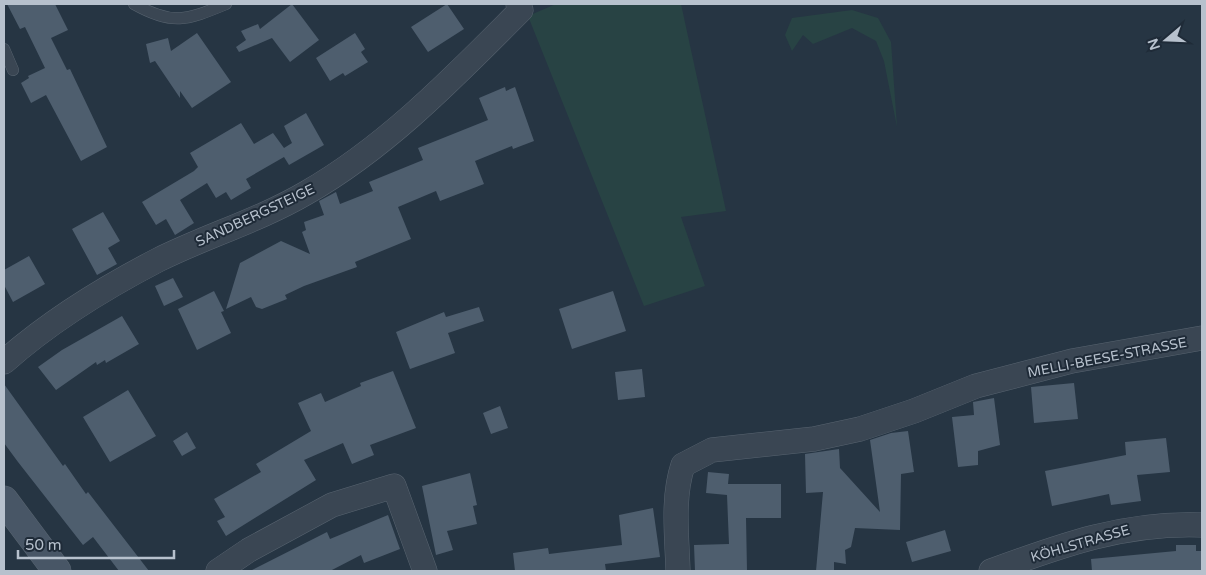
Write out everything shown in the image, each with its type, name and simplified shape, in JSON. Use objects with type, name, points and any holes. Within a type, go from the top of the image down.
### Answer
[{"type":"street","name":"SANDBERGSTEIGE","points":[[4,362],[73,309],[158,260],[305,194],[348,166],[391,134],[524,6]]},
{"type":"street","name":"MELLI-BEESE-STRASSE","points":[[678,571],[678,479],[683,464],[712,450],[814,439],[860,430],[976,386],[1072,361],[1202,338]]},
{"type":"street","points":[[218,571],[249,550],[332,504],[394,486],[425,571]]},
{"type":"street","points":[[4,500],[57,571]]},
{"type":"street","name":"KÖHLSTRASSE","points":[[991,571],[1088,537],[1140,526],[1202,525]]},
{"type":"lane","points":[[134,4],[152,14],[172,19],[192,18],[226,4]]},
{"type":"lane","points":[[4,49],[13,70]]},
{"type":"green space","points":[[556,4],[681,4],[726,211],[681,217],[705,286],[644,306],[528,16]]},
{"type":"green space","points":[[852,10],[878,18],[891,42],[897,127],[884,61],[876,41],[852,28],[813,44],[803,35],[792,51],[785,35],[792,18]]},
{"type":"building","points":[[7,4],[55,4],[68,30],[51,38],[67,70],[70,69],[107,147],[81,161],[46,95],[31,103],[21,83],[29,78],[28,76],[45,68],[25,27],[20,29]]},
{"type":"building","points":[[292,4],[319,40],[290,62],[272,38],[239,52],[236,47],[246,40],[241,31],[258,24],[260,29]]},
{"type":"building","points":[[447,4],[464,29],[428,52],[411,27]]},
{"type":"building","points":[[197,33],[231,82],[192,108],[180,91],[180,98],[155,61],[150,63],[146,44],[168,38],[171,51]]},
{"type":"building","points":[[355,33],[365,49],[361,52],[368,62],[345,76],[343,73],[330,81],[316,58]]},
{"type":"building","points":[[505,87],[506,91],[515,87],[534,141],[513,149],[512,146],[475,161],[484,184],[440,201],[436,191],[398,207],[411,239],[355,262],[357,267],[304,286],[285,295],[287,299],[262,309],[256,307],[251,297],[226,309],[240,263],[281,241],[310,254],[302,232],[306,230],[304,222],[324,215],[319,201],[336,192],[340,204],[373,191],[369,182],[423,160],[418,148],[488,120],[479,98]]},
{"type":"building","points":[[306,113],[324,145],[289,165],[284,157],[246,179],[251,188],[231,200],[226,192],[216,198],[207,183],[180,200],[194,223],[175,235],[166,219],[156,225],[142,202],[198,167],[190,153],[241,123],[254,144],[273,133],[284,148],[292,143],[284,126]]},
{"type":"building","points":[[103,212],[120,241],[108,248],[117,264],[97,275],[72,229]]},
{"type":"building","points":[[29,256],[45,284],[13,302],[4,285],[4,270]]},
{"type":"building","points":[[173,278],[183,297],[164,306],[155,286]]},
{"type":"building","points":[[214,291],[224,311],[221,312],[231,333],[197,350],[178,309]]},
{"type":"building","points":[[613,291],[626,331],[572,349],[559,309]]},
{"type":"building","points":[[479,307],[484,321],[448,333],[455,353],[410,369],[396,332],[444,312],[446,317]]},
{"type":"building","points":[[122,316],[139,344],[106,363],[105,360],[97,365],[96,362],[56,390],[38,367],[62,350]]},
{"type":"building","points":[[642,369],[645,397],[618,400],[615,372]]},
{"type":"building","points":[[393,371],[416,428],[370,445],[374,455],[352,464],[343,443],[304,460],[316,480],[226,536],[217,521],[225,517],[214,499],[261,472],[256,464],[311,431],[298,403],[321,393],[325,402],[361,386],[360,383]]},
{"type":"building","points":[[1074,383],[1078,419],[1034,423],[1031,387]]},
{"type":"building","points":[[4,384],[63,466],[65,464],[86,494],[88,492],[149,571],[119,571],[93,537],[83,545],[18,462],[4,443]]},
{"type":"building","points":[[128,390],[156,436],[110,462],[83,417]]},
{"type":"building","points":[[994,398],[1000,445],[978,451],[978,465],[958,467],[952,417],[974,415],[973,402]]},
{"type":"building","points":[[500,406],[508,428],[491,434],[483,413]]},
{"type":"building","points":[[908,431],[914,472],[901,474],[900,530],[855,528],[851,547],[845,550],[846,564],[834,562],[834,571],[816,571],[823,492],[806,493],[805,454],[839,449],[840,468],[880,512],[870,440],[891,433]]},
{"type":"building","points":[[187,432],[196,448],[182,456],[173,441]]},
{"type":"building","points":[[1166,438],[1170,472],[1137,475],[1141,501],[1111,505],[1109,494],[1052,506],[1045,471],[1126,455],[1125,442]]},
{"type":"building","points":[[708,472],[729,474],[728,484],[781,484],[781,518],[746,518],[747,571],[695,571],[694,545],[729,544],[727,495],[706,493]]},
{"type":"building","points":[[470,473],[477,505],[473,506],[477,524],[447,531],[453,550],[436,555],[422,486]]},
{"type":"building","points":[[653,508],[660,557],[605,564],[606,571],[515,571],[513,553],[548,548],[549,554],[622,545],[619,515]]},
{"type":"building","points":[[388,515],[400,549],[364,563],[361,555],[330,571],[250,571],[327,532],[330,539]]},
{"type":"building","points":[[945,530],[951,551],[912,562],[906,542]]},
{"type":"building","points":[[1176,545],[1196,545],[1196,551],[1202,551],[1202,571],[1092,571],[1091,559],[1176,551]]}]
